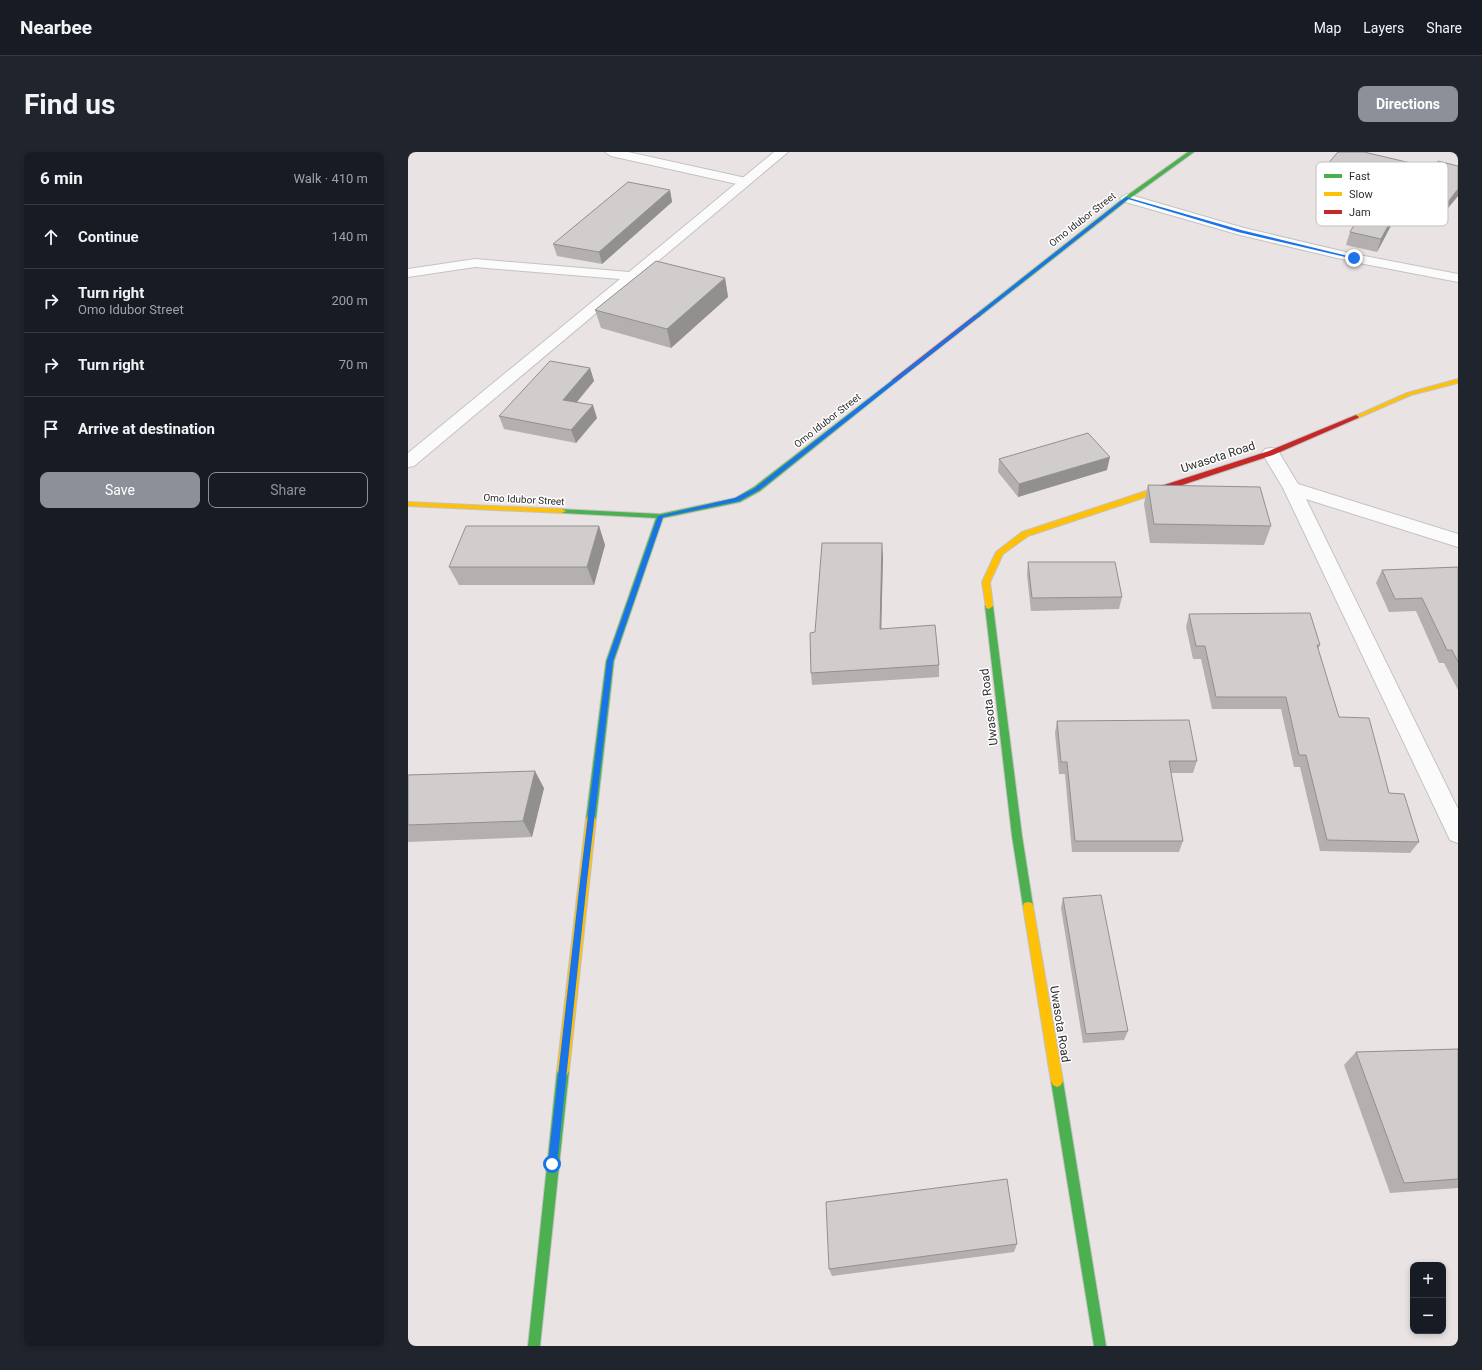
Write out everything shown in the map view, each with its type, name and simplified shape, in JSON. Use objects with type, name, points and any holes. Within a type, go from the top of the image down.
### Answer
[{"type":"street","points":[[611,152],[746,182]]},
{"type":"street","points":[[408,462],[782,152]]},
{"type":"street","name":"Omo Idubor Street","points":[[408,504],[660,516],[737,500],[757,489],[1127,198],[1191,152]]},
{"type":"street","points":[[1127,198],[1240,231],[1354,258],[1458,278]]},
{"type":"street","points":[[408,273],[439,267],[474,263],[631,276]]},
{"type":"street","name":"Uwasota Road","points":[[1100,1346],[1017,836],[986,582],[1000,552],[1025,534],[1271,453],[1409,394],[1458,381]]},
{"type":"street","points":[[1271,453],[1292,488],[1458,832]]},
{"type":"street","points":[[1292,488],[1458,541]]},
{"type":"street","points":[[534,1346],[582,889],[610,661],[660,516]]},
{"type":"building","points":[[1338,152],[1364,152],[1406,162],[1329,162]]},
{"type":"building","points":[[1448,164],[1458,166],[1458,189],[1448,202]]},
{"type":"building","points":[[628,182],[670,190],[599,252],[553,244]]},
{"type":"building","points":[[1354,226],[1388,226],[1381,239],[1350,232]]},
{"type":"building","points":[[656,261],[725,278],[667,329],[595,310]]},
{"type":"building","points":[[550,361],[590,368],[563,400],[593,405],[571,430],[499,416]]},
{"type":"building","points":[[1088,433],[1110,457],[1019,484],[999,459]]},
{"type":"building","points":[[1148,485],[1260,487],[1271,526],[1154,524]]},
{"type":"building","points":[[466,526],[599,526],[587,567],[449,567]]},
{"type":"building","points":[[822,543],[882,543],[880,629],[935,625],[939,665],[811,673],[810,633],[815,632]]},
{"type":"building","points":[[1028,562],[1115,562],[1122,597],[1032,598]]},
{"type":"building","points":[[1458,567],[1458,662],[1452,650],[1447,650],[1422,598],[1395,599],[1382,570]]},
{"type":"building","points":[[1310,613],[1320,645],[1317,645],[1339,717],[1369,718],[1389,793],[1404,794],[1419,842],[1327,840],[1306,755],[1299,755],[1286,697],[1216,697],[1205,646],[1196,646],[1189,614]]},
{"type":"building","points":[[1189,720],[1197,761],[1169,761],[1183,841],[1075,841],[1067,762],[1061,762],[1057,721]]},
{"type":"building","points":[[535,771],[523,821],[408,825],[408,775]]},
{"type":"building","points":[[1101,895],[1128,1031],[1086,1034],[1063,898]]},
{"type":"building","points":[[1458,1049],[1458,1179],[1404,1183],[1356,1052]]},
{"type":"building","points":[[1007,1179],[1017,1244],[829,1269],[826,1202]]},
{"type":"traffic: fast","points":[[977,316],[1127,198],[1191,152]]},
{"type":"traffic: fast","points":[[562,511],[660,516],[737,500],[757,489],[894,381]]},
{"type":"traffic: fast","points":[[591,819],[610,661],[660,516]]},
{"type":"traffic: fast","points":[[989,606],[1017,836],[1028,906]]},
{"type":"traffic: fast","points":[[534,1346],[563,1071]]},
{"type":"traffic: fast","points":[[1057,1081],[1100,1346]]},
{"type":"traffic: slow","points":[[1356,417],[1409,394],[1458,381]]},
{"type":"traffic: slow","points":[[989,606],[986,582],[1000,552],[1025,534],[1164,488]]},
{"type":"traffic: slow","points":[[408,504],[562,511]]},
{"type":"traffic: slow","points":[[563,1071],[591,819]]},
{"type":"traffic: slow","points":[[1028,906],[1057,1081]]},
{"type":"traffic: jam","points":[[894,381],[977,316]]},
{"type":"traffic: jam","points":[[1164,488],[1271,453],[1356,417]]},
{"type":"route","points":[[552,1164],[583,881],[610,661],[660,516],[737,500],[757,489],[1127,198],[1240,231],[1354,258]]}]
